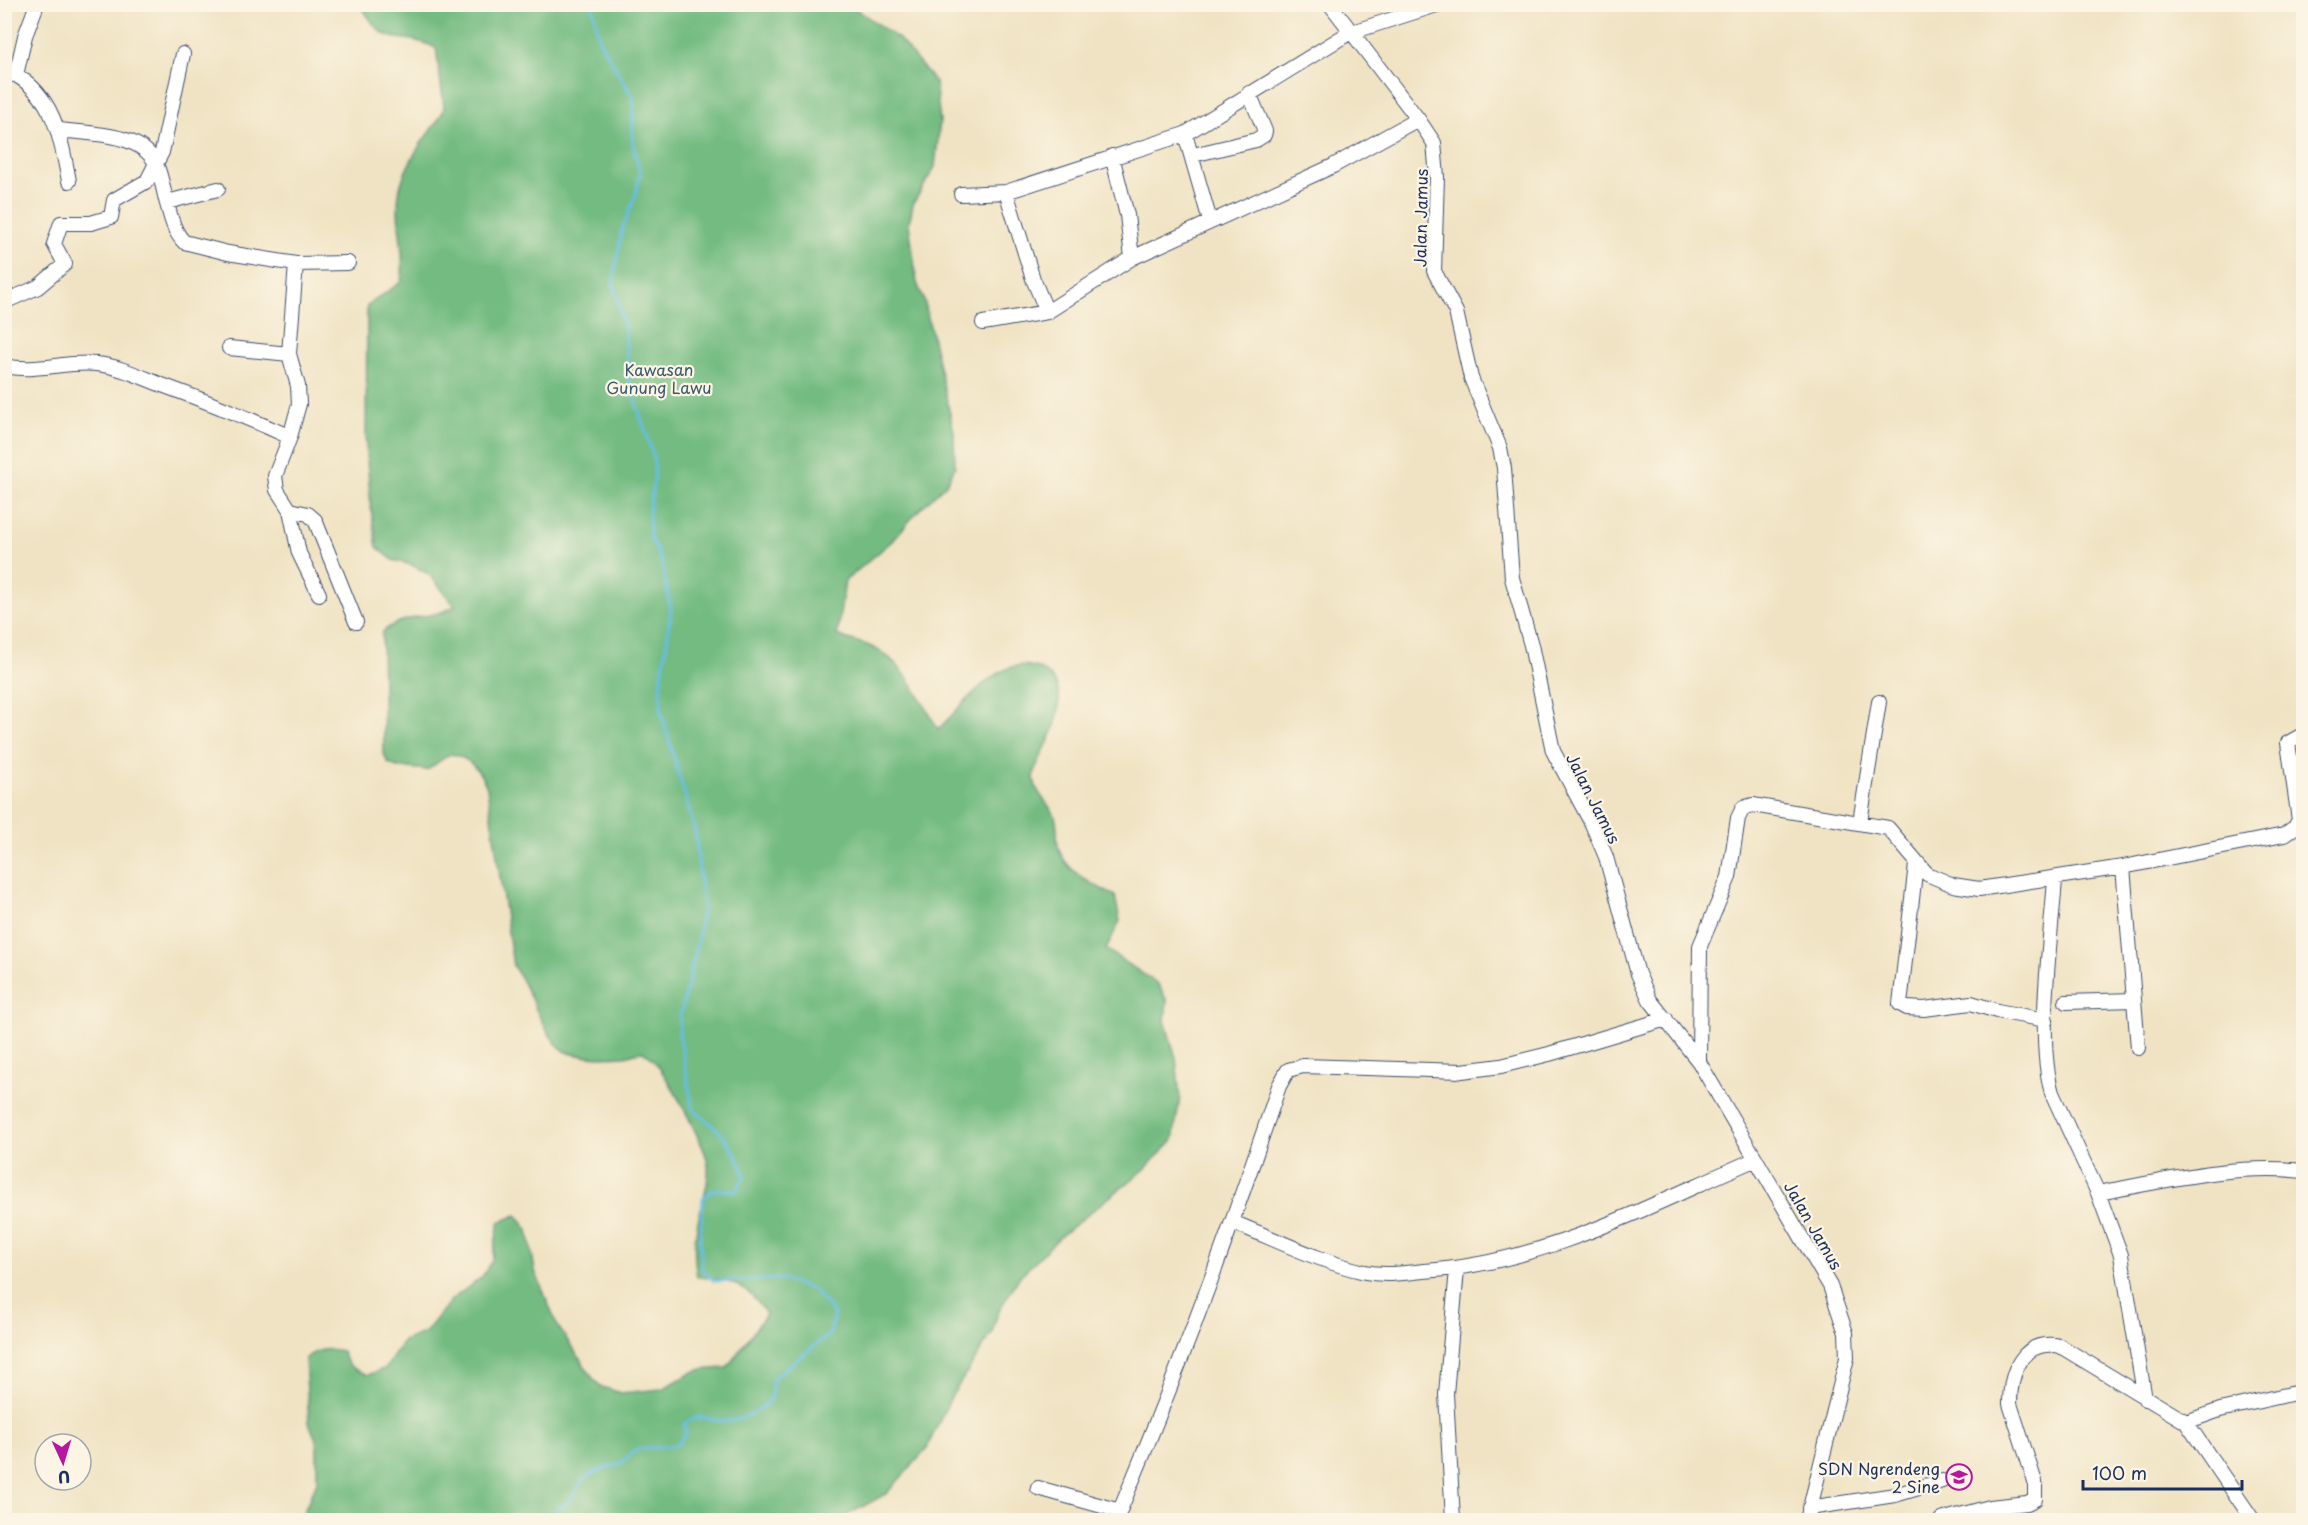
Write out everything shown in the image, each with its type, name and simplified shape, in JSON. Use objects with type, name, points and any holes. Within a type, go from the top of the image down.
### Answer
[{"type":"street","points":[[37,4],[10,74],[41,95],[59,130],[69,182]]},
{"type":"street","name":"Jalan Jamus","points":[[1330,4],[1349,33],[1429,134],[1436,154],[1434,271],[1456,312],[1471,378],[1500,448],[1504,468],[1512,578],[1531,645],[1553,751],[1592,824],[1606,857],[1638,975],[1650,1000],[1699,1062],[1754,1160],[1830,1286],[1846,1333],[1847,1358],[1843,1378],[1808,1514]]},
{"type":"street","points":[[961,194],[1005,192],[1185,134],[1349,33],[1440,4]]},
{"type":"street","points":[[4,302],[38,287],[65,264],[54,244],[61,224],[91,224],[111,217],[114,200],[147,181],[167,135],[183,54]]},
{"type":"street","points":[[1193,155],[1256,140],[1264,135],[1265,131],[1249,93]]},
{"type":"street","points":[[983,323],[1047,312],[1132,258],[1333,166],[1418,119]]},
{"type":"street","points":[[59,130],[125,140],[135,144],[155,162],[175,229],[184,242],[228,253],[296,264],[348,263]]},
{"type":"street","points":[[1185,134],[1193,155],[1210,221]]},
{"type":"street","points":[[1112,156],[1127,215],[1132,258]]},
{"type":"street","points":[[167,202],[218,189]]},
{"type":"street","points":[[1005,192],[1033,279],[1047,312]]},
{"type":"street","points":[[296,264],[289,354],[298,386],[299,404],[290,437],[275,476],[277,490],[290,510],[297,546],[319,594]]},
{"type":"street","points":[[229,348],[289,354]]},
{"type":"street","points":[[4,366],[36,370],[74,364],[96,364],[120,369],[212,402],[290,437]]},
{"type":"street","points":[[290,510],[308,514],[315,520],[356,622]]},
{"type":"street","points":[[1860,822],[1879,702]]},
{"type":"street","points":[[1699,1062],[1700,946],[1729,877],[1738,818],[1743,808],[1753,805],[1888,828],[1894,832],[1916,864],[1934,878],[1969,888],[2055,879],[2290,832],[2299,820],[2288,746],[2292,740],[2304,734]]},
{"type":"street","points":[[1916,864],[1898,998],[1901,1006],[1924,1009],[1971,1003],[1997,1011],[2046,1020]]},
{"type":"street","points":[[2123,867],[2138,1048]]},
{"type":"street","points":[[2055,879],[2045,1059],[2052,1093],[2098,1192],[2127,1279],[2145,1399]]},
{"type":"street","points":[[2066,1002],[2134,1000]]},
{"type":"street","points":[[1038,1488],[1118,1516],[1179,1365],[1279,1086],[1283,1076],[1294,1067],[1462,1071],[1501,1066],[1666,1019]]},
{"type":"street","points":[[1232,1222],[1344,1266],[1367,1272],[1457,1269],[1515,1258],[1576,1238],[1754,1160]]},
{"type":"street","points":[[2098,1192],[2198,1175],[2264,1169],[2304,1171]]},
{"type":"street","points":[[1453,1521],[1446,1394],[1457,1269]]},
{"type":"street","points":[[1941,1521],[1990,1507],[2027,1503],[2035,1499],[2034,1482],[2010,1404],[2013,1373],[2028,1351],[2048,1344],[2060,1346],[2186,1422],[2253,1521]]},
{"type":"street","points":[[2186,1422],[2220,1410],[2304,1391]]},
{"type":"street","points":[[1808,1514],[1895,1495],[1942,1481]]},
{"type":"green space","name":"Kawasan Gunung Lawu","points":[[361,5],[850,5],[899,39],[935,82],[940,120],[935,167],[913,204],[909,224],[917,283],[924,300],[954,432],[955,467],[946,484],[892,541],[845,581],[837,635],[872,647],[894,662],[911,683],[938,729],[975,692],[1003,670],[1019,666],[1034,667],[1050,676],[1054,681],[1059,692],[1059,711],[1054,729],[1036,767],[1035,784],[1056,818],[1058,846],[1066,863],[1081,877],[1115,896],[1120,921],[1106,949],[1158,984],[1167,1001],[1165,1021],[1176,1058],[1180,1098],[1173,1140],[1144,1170],[1063,1234],[1020,1276],[998,1312],[992,1333],[951,1397],[926,1450],[886,1494],[838,1520],[300,1520],[317,1482],[317,1442],[309,1423],[305,1359],[317,1351],[337,1350],[342,1351],[351,1367],[368,1375],[386,1368],[403,1341],[426,1332],[451,1300],[482,1277],[492,1261],[499,1222],[517,1215],[528,1230],[535,1271],[557,1325],[594,1380],[602,1387],[621,1393],[662,1389],[697,1370],[727,1368],[766,1314],[752,1296],[737,1285],[697,1277],[695,1239],[707,1184],[707,1159],[688,1117],[658,1067],[649,1056],[642,1052],[611,1057],[570,1053],[557,1045],[543,1024],[513,966],[487,788],[481,776],[473,765],[457,755],[450,754],[427,770],[397,767],[388,763],[384,754],[382,633],[398,622],[437,613],[455,606],[430,575],[412,565],[393,560],[377,547],[366,447],[367,306],[401,282],[402,258],[398,208],[401,184],[413,156],[440,117],[444,107],[436,48],[422,42],[386,35],[378,30]]},
{"type":"waterway","points":[[543,1520],[568,1502],[583,1480],[595,1472],[619,1464],[638,1449],[677,1445],[686,1433],[684,1424],[690,1420],[704,1418],[730,1421],[743,1418],[760,1408],[770,1400],[774,1377],[830,1334],[834,1314],[814,1290],[782,1279],[714,1281],[702,1270],[700,1237],[703,1198],[714,1189],[736,1191],[745,1176],[725,1138],[693,1110],[679,1034],[680,1016],[694,959],[703,908],[695,831],[661,712],[661,683],[671,610],[662,563],[650,537],[649,509],[655,474],[653,455],[629,381],[625,329],[613,283],[622,229],[635,197],[640,173],[632,140],[634,99],[600,42],[592,4]]},
{"type":"place","name":"SDN Ngrendeng 2 Sine","points":[[1959,1477]]}]
